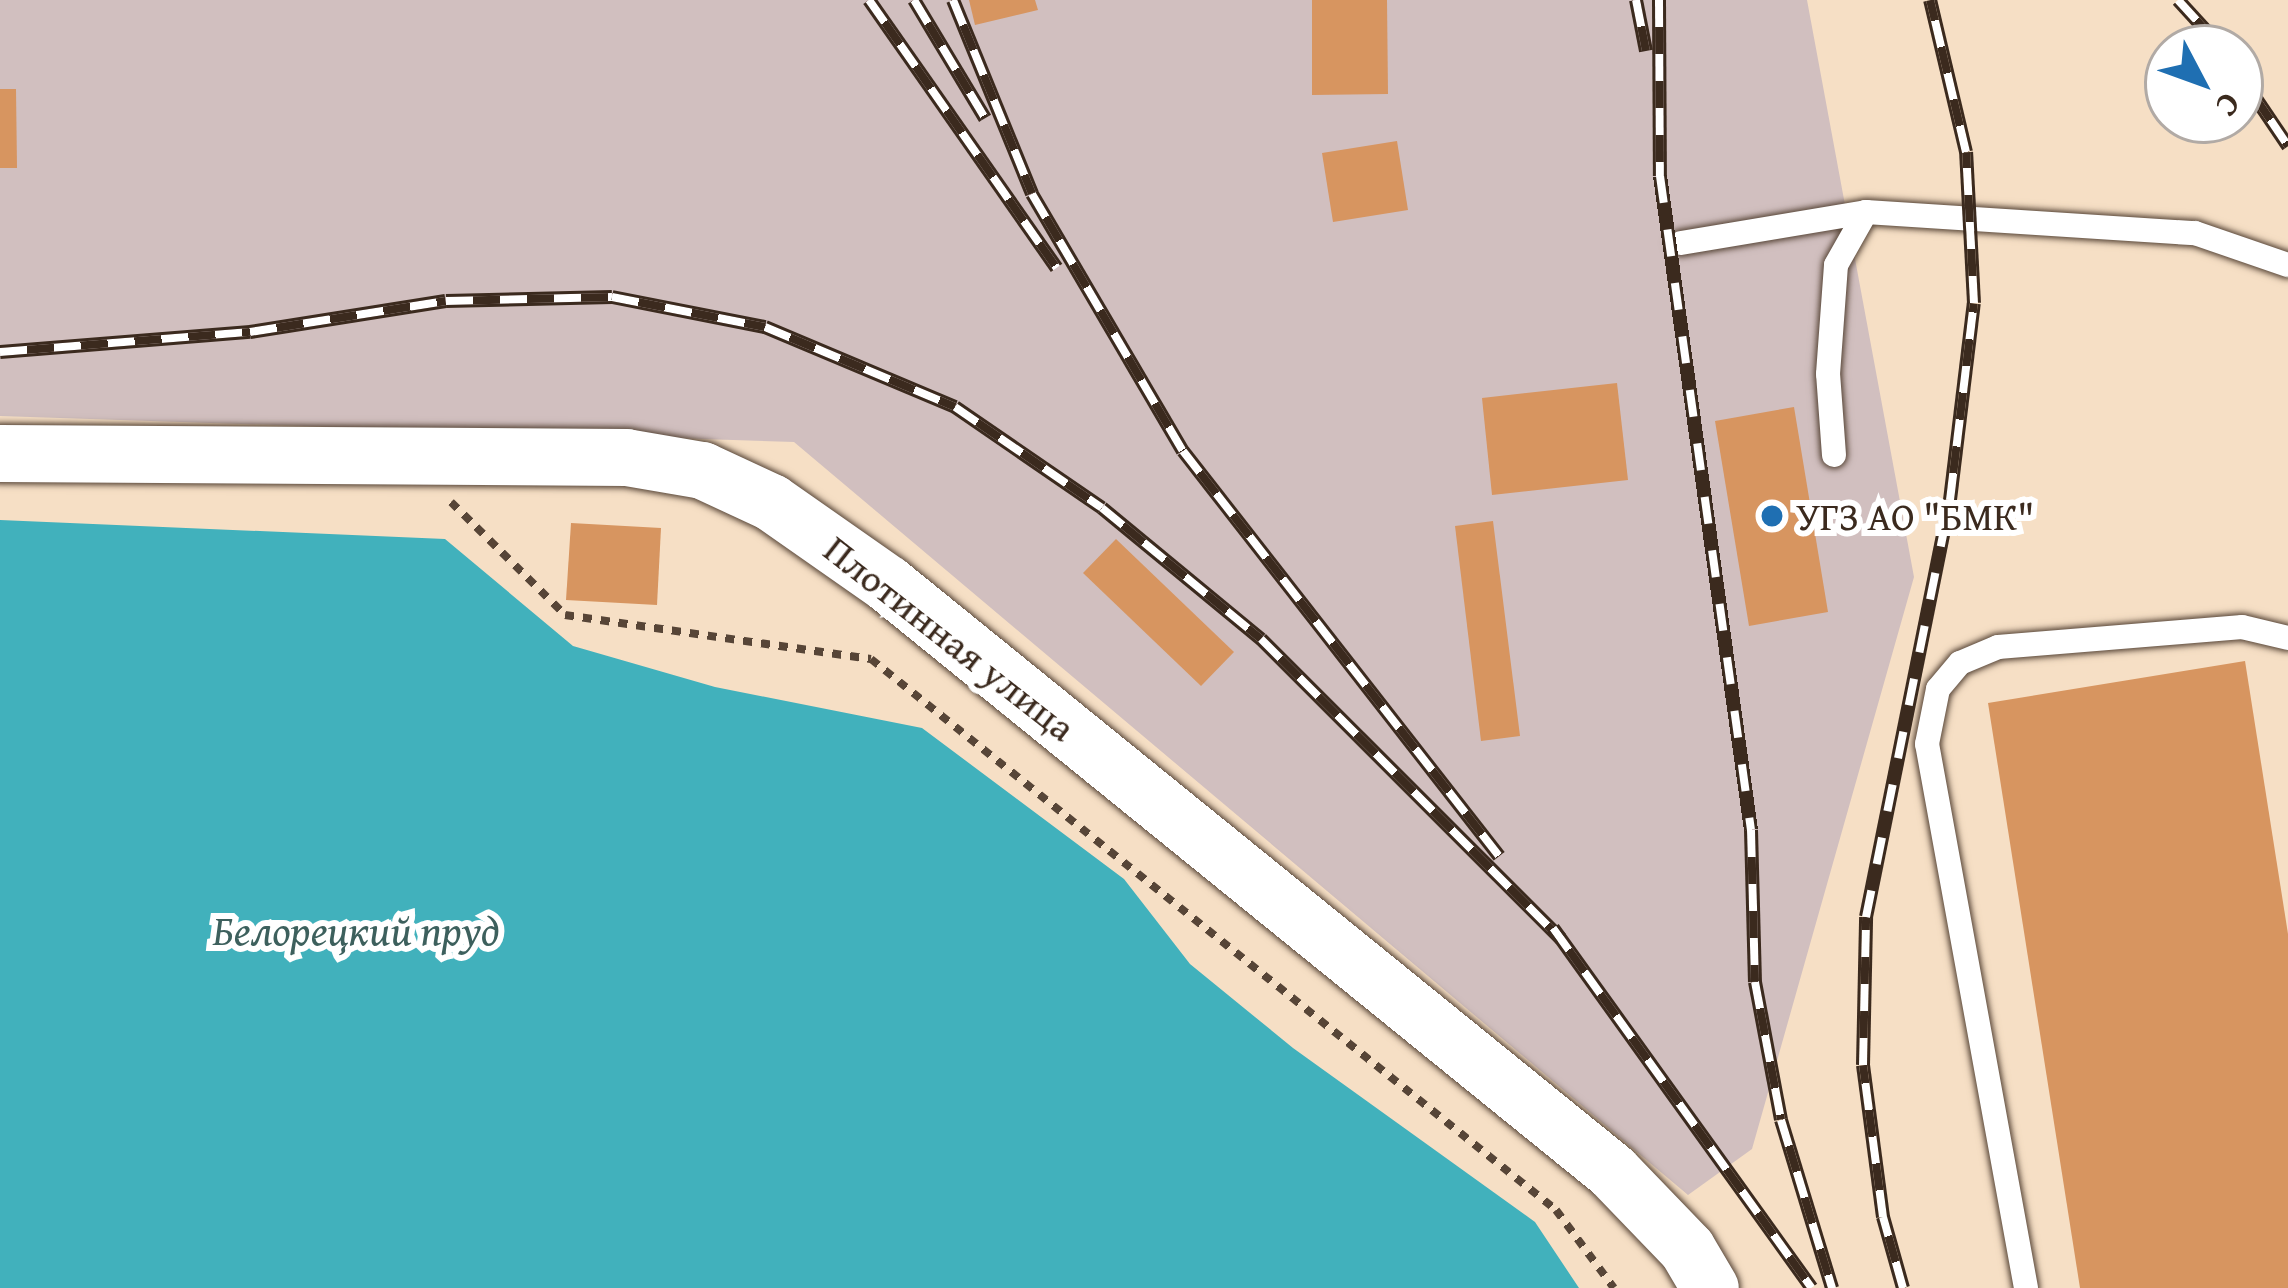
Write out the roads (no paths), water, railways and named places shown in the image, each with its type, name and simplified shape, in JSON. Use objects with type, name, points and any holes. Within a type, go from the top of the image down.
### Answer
[{"type":"street","name":"Плотинная улица","points":[[0,453],[626,457],[702,470],[771,502],[888,584],[1612,1171],[1687,1249],[1710,1288]]},
{"type":"lane","points":[[1834,455],[1828,374],[1836,265],[1866,212]]},
{"type":"lane","points":[[1681,243],[1866,212],[2194,232],[2288,265]]},
{"type":"lane","points":[[2026,1288],[1928,744],[1937,688],[1960,663],[1998,646],[2242,627],[2288,638]]},
{"type":"water","name":"Белорецкий пруд","points":[[0,520],[445,539],[573,646],[715,687],[922,728],[1124,879],[1190,964],[1293,1048],[1535,1222],[1579,1288],[0,1288]]},
{"type":"railway","points":[[869,0],[1057,268]]},
{"type":"railway","points":[[914,0],[985,118]]},
{"type":"railway","points":[[953,0],[1032,194],[1183,451],[1499,856]]},
{"type":"railway","points":[[1636,0],[1646,51]]},
{"type":"railway","points":[[1659,0],[1660,176],[1751,830],[1755,982],[1781,1120],[1832,1288]]},
{"type":"railway","points":[[1903,1288],[1883,1217],[1863,1065],[1866,917],[1950,500],[1974,303],[1966,152],[1930,0]]},
{"type":"railway","points":[[2178,0],[2200,24]]},
{"type":"railway","points":[[2264,110],[2288,146]]},
{"type":"railway","points":[[0,352],[250,332],[446,301],[612,297],[765,327],[955,407],[1102,508],[1261,639],[1561,939]]},
{"type":"railway","points":[[1553,928],[1812,1288]]},
{"type":"place","name":"УГЗ АО \"БМК\"","points":[[1772,516]]}]
